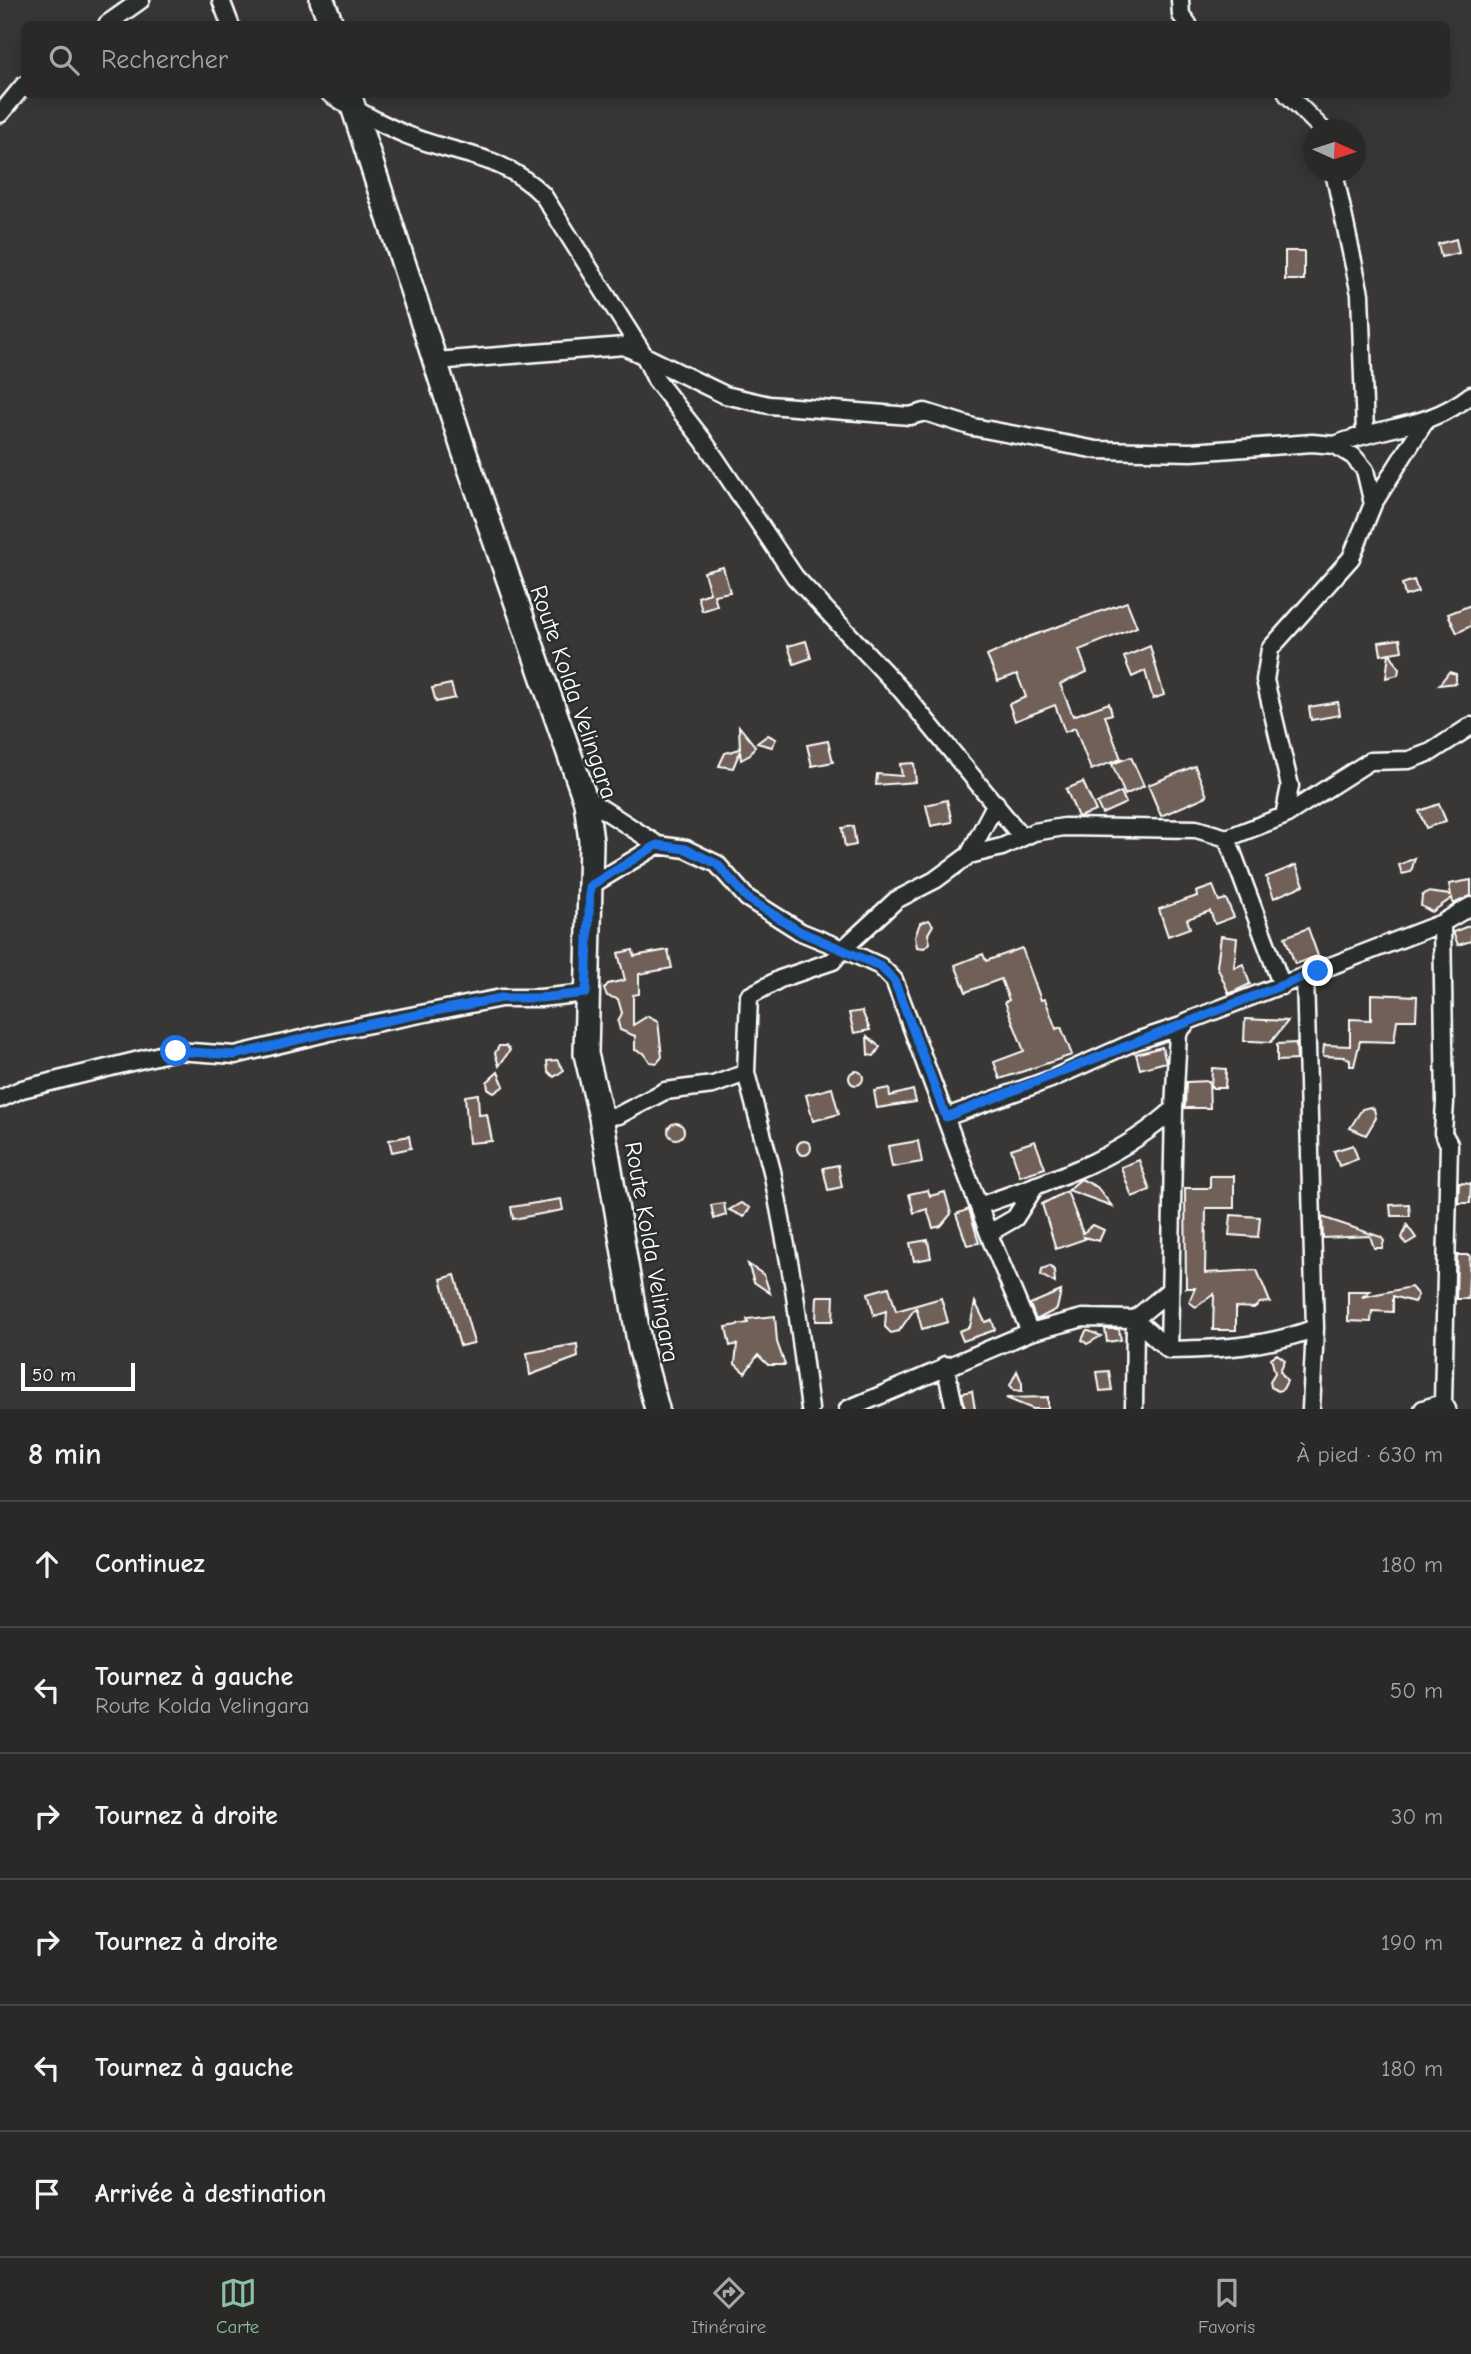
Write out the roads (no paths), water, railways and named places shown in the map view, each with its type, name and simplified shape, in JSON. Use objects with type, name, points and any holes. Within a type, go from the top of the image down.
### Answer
[{"type":"main road","points":[[322,0],[330,21]]},
{"type":"main road","name":"Route Kolda Velingara","points":[[351,101],[467,461],[584,797],[591,841],[586,1054],[601,1118],[640,1347],[657,1409]]},
{"type":"street","points":[[111,21],[141,0]]},
{"type":"street","points":[[221,0],[229,21]]},
{"type":"street","points":[[1180,0],[1181,15],[1186,21]]},
{"type":"street","points":[[0,114],[21,89]]},
{"type":"street","points":[[1291,98],[1311,119]]},
{"type":"street","points":[[351,101],[406,135],[447,149],[491,159],[523,176],[543,195],[644,355],[656,380],[704,440],[795,577],[902,691],[1021,836]]},
{"type":"street","points":[[1336,182],[1360,294],[1365,433]]},
{"type":"street","points":[[436,361],[624,346],[725,395],[769,405],[910,416],[925,412],[973,427],[1097,450],[1192,452],[1312,443],[1335,445],[1353,456],[1365,470],[1373,503]]},
{"type":"street","points":[[1335,445],[1365,433],[1424,423],[1471,395]]},
{"type":"street","points":[[1284,816],[1290,786],[1265,680],[1270,649],[1352,558],[1373,503],[1424,423]]},
{"type":"street","points":[[810,1409],[794,1288],[772,1171],[746,1073],[749,996],[780,979],[832,961],[896,900],[935,880],[970,855],[1002,846],[1021,836],[1064,827],[1196,829],[1227,838],[1284,816],[1370,761],[1409,760],[1431,752],[1471,726]]},
{"type":"street","points":[[584,797],[657,845],[686,849],[717,864],[747,898],[801,932],[880,966],[894,980],[989,1233],[1030,1332]]},
{"type":"street","points":[[970,855],[996,803]]},
{"type":"street","points":[[1227,838],[1282,986]]},
{"type":"street","points":[[590,886],[657,845]]},
{"type":"street","points":[[946,1117],[1051,1079],[1136,1041],[1181,1026],[1442,923],[1471,906]]},
{"type":"street","points":[[1423,1409],[1445,1406],[1449,1144],[1443,1133],[1445,1102],[1442,923]]},
{"type":"street","points":[[1305,977],[1315,1328],[1311,1409]]},
{"type":"street","points":[[0,1099],[22,1089],[176,1051],[235,1055],[330,1032],[501,998],[540,998],[586,993]]},
{"type":"street","points":[[1169,1350],[1174,1108],[1178,1033],[1181,1026]]},
{"type":"street","points":[[601,1118],[619,1115],[665,1091],[713,1085],[746,1073]]},
{"type":"street","points":[[979,1206],[1117,1152],[1145,1134],[1174,1108]]},
{"type":"street","points":[[989,1233],[1015,1218],[1037,1185]]},
{"type":"street","points":[[848,1409],[946,1365],[1030,1332],[1083,1318],[1135,1319],[1170,1290]]},
{"type":"street","points":[[1135,1319],[1169,1350],[1236,1348],[1287,1339],[1315,1328]]},
{"type":"street","points":[[1134,1409],[1135,1319]]},
{"type":"street","points":[[1287,1339],[1313,1353]]},
{"type":"street","points":[[946,1365],[955,1409]]}]
